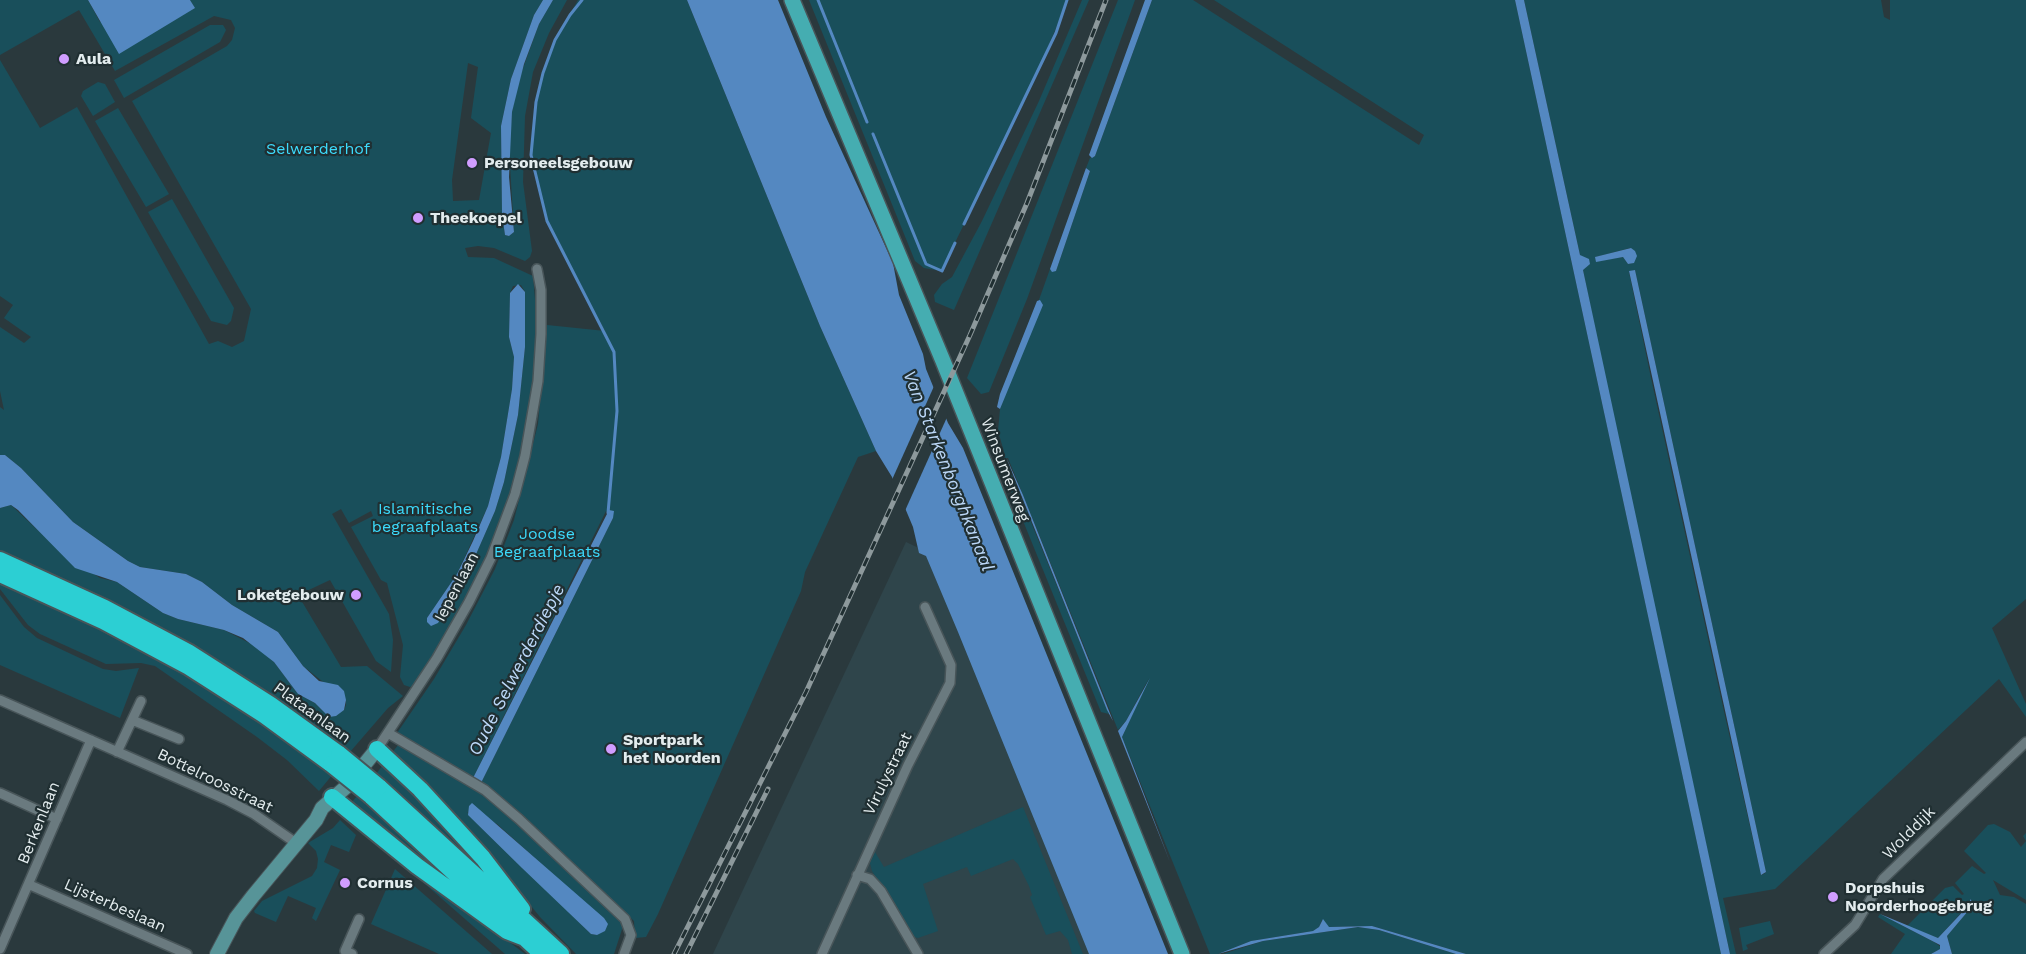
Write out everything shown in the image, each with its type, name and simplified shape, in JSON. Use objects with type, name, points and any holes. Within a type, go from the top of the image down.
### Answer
[{"type":"highway","name":"Plataanlaan","points":[[0,560],[105,608],[170,642],[271,705],[375,792],[530,934],[561,954]]},
{"type":"highway","name":"Plataanlaan","points":[[0,574],[103,621],[189,667],[335,759]]},
{"type":"highway","points":[[377,749],[420,789],[513,894],[530,934]]},
{"type":"highway","points":[[339,795],[417,866],[507,931],[530,934]]},
{"type":"highway","name":"Plataanlaan","points":[[530,934],[542,954]]},
{"type":"main road","name":"Winsumerweg","points":[[792,0],[943,361],[1182,954]]},
{"type":"street","name":"Iepenlaan","points":[[217,954],[236,918],[316,820],[329,813],[339,795],[377,749],[437,658],[491,558],[515,494],[525,456],[538,381],[541,291],[537,269]]},
{"type":"street","name":"Virulystraat","points":[[822,954],[908,765],[950,683],[951,665],[925,607]]},
{"type":"street","name":"Bottelroosstraat","points":[[0,700],[254,814],[296,843]]},
{"type":"street","points":[[117,752],[141,701]]},
{"type":"street","name":"Bottelroosstraat","points":[[132,720],[179,739]]},
{"type":"street","points":[[388,733],[485,790],[519,819],[625,919],[631,935],[624,954]]},
{"type":"street","name":"Berkenlaan","points":[[0,950],[91,740]]},
{"type":"street","name":"Wolddijk","points":[[1824,954],[1855,925],[1883,879],[2026,742]]},
{"type":"street","points":[[0,793],[57,819]]},
{"type":"street","points":[[857,875],[870,879],[881,891],[918,954]]},
{"type":"street","name":"Lijsterbeslaan","points":[[30,885],[187,954]]},
{"type":"street","points":[[352,954],[345,951],[359,919]]},
{"type":"shaded area","points":[[906,542],[929,553],[1094,954],[713,954]]},
{"type":"green space","name":"Selwerderhof","points":[[0,0],[88,0],[100,22],[194,7],[190,0],[543,0],[534,15],[511,79],[501,126],[502,214],[505,235],[509,236],[514,232],[509,148],[512,112],[518,82],[539,24],[551,3],[553,0],[567,0],[549,33],[533,72],[525,116],[523,182],[532,251],[530,257],[525,261],[494,248],[478,246],[465,248],[468,257],[494,258],[533,276],[537,323],[536,357],[527,429],[513,491],[483,569],[418,683],[410,687],[404,685],[400,677],[403,645],[387,583],[381,580],[351,527],[373,516],[371,511],[349,523],[341,509],[332,514],[389,614],[393,640],[391,672],[376,661],[330,580],[298,595],[341,667],[367,666],[403,696],[388,708],[350,752],[278,699],[218,662],[0,554],[0,508],[11,505],[62,553],[100,578],[117,582],[163,613],[224,630],[259,648],[274,662],[298,694],[315,703],[329,717],[344,710],[346,700],[303,666],[278,632],[186,574],[140,567],[128,561],[73,522],[21,468],[5,455],[0,455],[0,407],[4,410],[0,391],[0,327],[24,343],[31,337],[4,318],[13,305],[0,296],[0,60],[40,128],[77,107],[209,344],[218,341],[232,347],[244,341],[251,309],[132,101],[227,46],[232,40],[235,28],[231,20],[214,16],[115,71],[79,10],[0,55]],"holes":[[[468,63],[478,67],[471,118],[491,133],[479,200],[453,201],[452,180]],[[521,285],[525,292],[525,347],[518,415],[504,482],[495,511],[470,568],[442,617],[427,618],[457,574],[488,506],[501,457],[512,389],[514,357],[509,337],[510,293],[513,286]]]},
{"type":"green space","name":"Joodse Begraafplaats","points":[[578,0],[687,0],[820,326],[876,451],[858,457],[805,572],[801,591],[658,914],[646,937],[635,938],[634,921],[524,816],[481,783],[613,518],[606,511],[473,778],[397,733],[434,679],[466,625],[495,569],[514,520],[538,424],[547,325],[605,331],[547,221],[531,155],[536,102],[543,73],[555,40]]},
{"type":"green space","points":[[809,0],[1068,0],[1027,96],[941,271],[924,268],[915,261]]},
{"type":"green space","points":[[1082,0],[1089,0],[954,310],[935,302],[934,295],[942,284],[952,277],[982,221],[1039,101]]},
{"type":"green space","points":[[1118,0],[1135,0],[1027,299],[989,392],[981,394],[967,378]]},
{"type":"green space","points":[[1152,0],[1193,0],[1419,145],[1424,135],[1214,0],[1515,0],[1721,954],[1466,954],[1372,926],[1328,927],[1322,920],[1319,927],[1313,931],[1251,941],[1218,954],[1210,954],[1122,737],[1149,678],[1126,721],[1118,730],[1008,458],[1005,458],[1109,714],[1101,712],[999,462],[1005,455],[998,431],[1000,409],[1050,269],[1056,271],[1090,171],[1086,168],[1090,158],[1095,156]]},
{"type":"green space","points":[[1524,0],[1881,0],[1884,17],[1890,20],[1890,0],[2026,0],[2026,599],[1992,628],[2026,704],[2026,717],[1999,679],[1775,889],[1723,898],[1736,954],[1730,954],[1619,446],[1583,270],[1589,264],[1580,255]],"holes":[[[1630,248],[1635,258],[1633,263],[1628,264],[1623,257],[1597,261],[1596,257]],[[1635,270],[1766,872],[1761,875],[1651,378],[1629,272]]]},
{"type":"green space","points":[[210,25],[223,25],[226,30],[220,42],[124,98],[114,80]]},
{"type":"green space","points":[[98,82],[105,84],[115,102],[93,116],[81,96],[83,91]]},
{"type":"green space","points":[[118,108],[169,194],[146,207],[95,121]]},
{"type":"green space","points":[[172,199],[234,308],[231,321],[227,325],[211,321],[148,212]]},
{"type":"green space","points":[[0,581],[120,636],[245,709],[333,774],[319,791],[287,760],[257,737],[155,666],[141,663],[106,664],[40,634],[28,625],[0,589]]},
{"type":"green space","points":[[0,595],[24,627],[37,638],[103,669],[116,671],[139,668],[120,718],[0,665]]},
{"type":"green space","points":[[399,744],[484,794],[521,825],[624,923],[614,954],[576,954],[540,917],[501,869],[391,754]],"holes":[[[467,812],[497,824],[574,893],[597,935],[591,934]]]},
{"type":"green space","points":[[386,761],[515,901],[376,774]]},
{"type":"green space","points":[[359,794],[482,905],[349,805]]},
{"type":"green space","points":[[1023,807],[1083,954],[1072,954],[1068,940],[1060,931],[1046,935],[1030,897],[1032,895],[1029,886],[1013,859],[971,876],[967,867],[923,884],[938,931],[918,938],[911,936],[872,871],[870,863],[875,852],[884,867]]},
{"type":"green space","points":[[345,814],[471,913],[525,954],[505,954]]},
{"type":"green space","points":[[340,820],[356,835],[349,852],[331,845],[324,862],[340,870],[316,921],[312,918],[316,908],[288,896],[276,922],[255,913],[254,911],[262,901],[312,876],[317,868],[318,859],[316,851],[308,843],[333,828]]},
{"type":"green space","points":[[1994,824],[2010,832],[2021,847],[2026,841],[2026,900],[1993,880],[2000,895],[2014,897],[2026,904],[2026,954],[1952,954],[1947,936],[1974,904],[1970,899],[1970,903],[1938,938],[1907,926],[1945,888],[1953,886],[1962,895],[1964,894],[1955,883],[1972,866],[1986,873],[1964,851],[1988,825]]},
{"type":"green space","points":[[395,869],[492,954],[439,954],[371,924]]},
{"type":"green space","points":[[1880,914],[1934,942],[1941,947],[1940,949],[1931,954],[1891,954],[1905,934],[1878,917]]},
{"type":"green space","points":[[1770,921],[1774,934],[1746,945],[1748,949],[1743,951],[1739,928]]},
{"type":"green space","points":[[1358,927],[1379,930],[1456,954],[1223,954],[1263,941]]},
{"type":"water","points":[[88,0],[190,0],[195,8],[119,54]]},
{"type":"water","points":[[543,0],[553,0],[539,24],[524,64],[512,112],[509,177],[514,232],[509,236],[505,235],[502,214],[501,126],[511,79],[534,15]]},
{"type":"water","name":"Van Starkenborghkanaal","points":[[687,0],[778,0],[826,117],[893,263],[899,295],[923,354],[926,369],[948,423],[963,448],[1168,954],[1089,954],[926,556],[919,553],[913,527],[892,477],[876,451],[820,326]]},
{"type":"water","points":[[1145,0],[1152,0],[1095,156],[1092,158],[1089,155]]},
{"type":"water","points":[[1515,0],[1524,0],[1580,255],[1589,259],[1590,264],[1583,270],[1730,954],[1721,954]]},
{"type":"water","points":[[1086,168],[1090,171],[1056,271],[1052,272],[1050,269]]},
{"type":"water","points":[[1631,248],[1637,256],[1634,263],[1628,264],[1623,257],[1596,262],[1595,257]]},
{"type":"water","points":[[1635,270],[1766,872],[1761,875],[1629,271]]},
{"type":"water","points":[[518,284],[525,292],[525,347],[518,415],[504,482],[495,511],[470,568],[438,623],[431,626],[427,618],[457,574],[473,541],[488,506],[501,457],[512,389],[514,357],[509,337],[510,293]]},
{"type":"water","points":[[1040,300],[1043,305],[1000,409],[997,407],[1000,394],[1037,301]]},
{"type":"water","points":[[0,455],[5,455],[21,468],[73,522],[128,561],[140,567],[186,574],[278,632],[303,666],[319,681],[338,685],[344,691],[346,700],[344,710],[336,716],[329,717],[315,703],[298,694],[274,662],[243,638],[224,630],[163,613],[117,582],[75,568],[18,510],[11,505],[0,508]]},
{"type":"water","points":[[1006,457],[1023,495],[1113,721],[1107,710]]},
{"type":"water","points":[[609,510],[614,511],[613,518],[481,783],[473,778]]},
{"type":"water","points":[[1150,678],[1122,737],[1170,862],[1118,731]]},
{"type":"water","points":[[472,803],[604,918],[608,924],[605,931],[597,935],[591,934],[522,868],[468,815],[469,806]]},
{"type":"water","points":[[1970,899],[1974,904],[1947,936],[1952,954],[1931,954],[1940,949],[1940,945],[1880,914],[1938,938],[1970,904]]},
{"type":"water","points":[[1323,919],[1329,927],[1372,926],[1466,954],[1456,954],[1379,930],[1358,927],[1263,941],[1218,954],[1251,941],[1313,931],[1319,927]]},
{"type":"pier","points":[[935,384],[948,415],[904,513],[891,482]]},
{"type":"waterway","name":"Oude Selwerderdiepje","points":[[582,0],[555,40],[543,73],[536,102],[531,155],[547,221],[614,352],[617,411],[608,513]]},
{"type":"waterway","points":[[818,0],[867,122]]},
{"type":"waterway","points":[[964,224],[1056,33],[1067,0]]},
{"type":"waterway","points":[[873,134],[926,264],[942,271],[955,243]]},
{"type":"railway","points":[[674,954],[806,692],[970,335],[1027,203],[1106,0]]},
{"type":"railway","points":[[686,954],[768,789]]},
{"type":"place","name":"Aula","points":[[64,59]]},
{"type":"place","name":"Personeelsgebouw","points":[[472,163]]},
{"type":"place","name":"Theekoepel","points":[[418,218]]},
{"type":"place","name":"Loketgebouw","points":[[356,595]]},
{"type":"place","name":"Sportpark het Noorden","points":[[611,749]]},
{"type":"place","name":"Cornus","points":[[345,883]]},
{"type":"place","name":"Dorpshuis Noorderhoogebrug","points":[[1833,897]]},
{"type":"park label","name":"Islamitische begraafplaats","points":[[425,518]]}]
